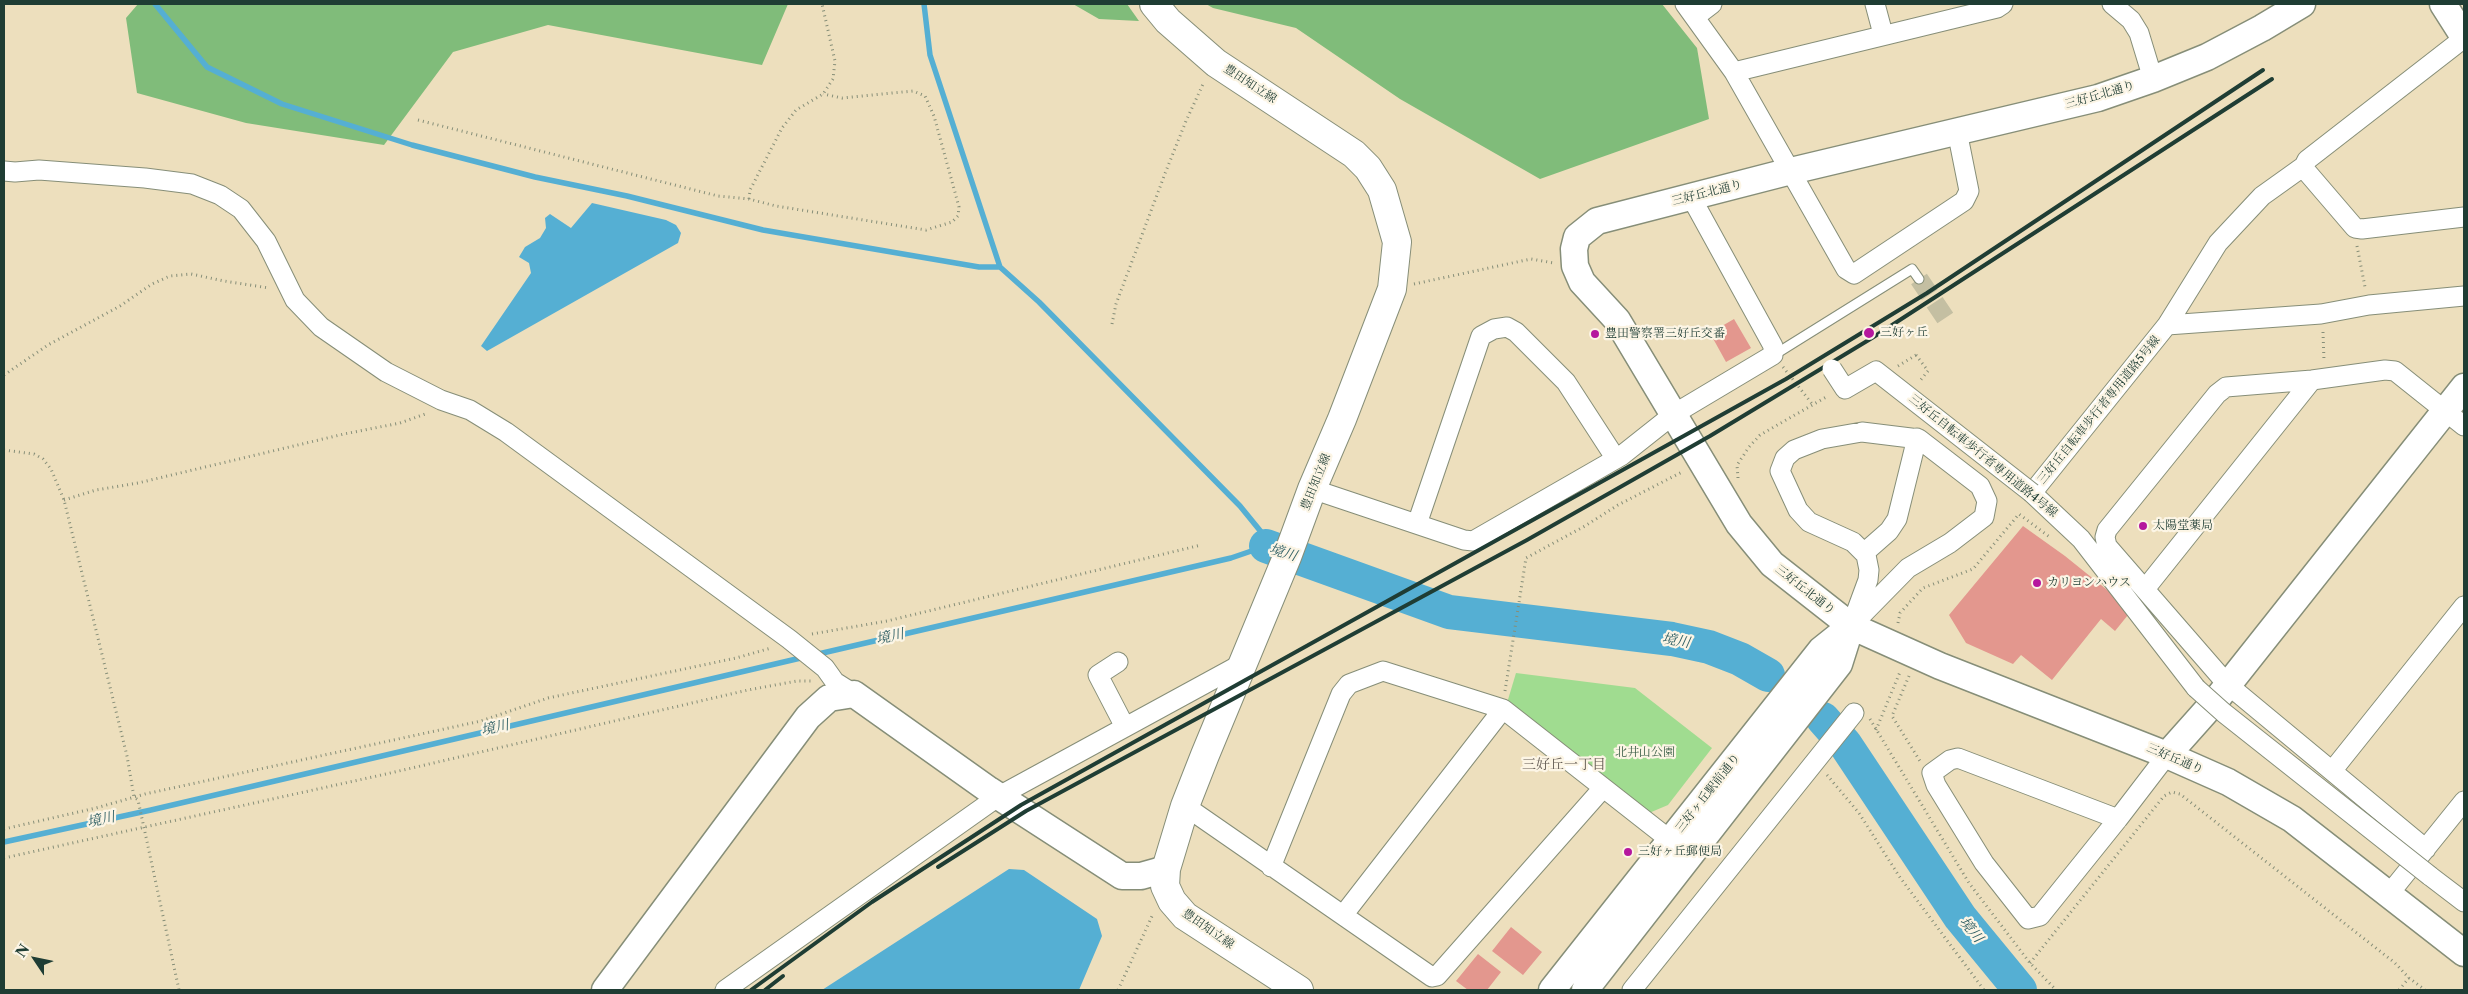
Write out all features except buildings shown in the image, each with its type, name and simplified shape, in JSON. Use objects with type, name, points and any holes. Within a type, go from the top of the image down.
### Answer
[{"type":"main road","name":"豊田知立線","points":[[1154,4],[1168,21],[1216,63],[1324,132],[1354,154],[1368,168],[1382,190],[1397,242],[1392,289],[1342,419],[1312,489],[1287,557],[1185,806],[1165,878],[1172,901],[1185,916],[1299,990]]},
{"type":"street","points":[[1712,4],[1690,10],[1734,72],[1846,269],[1854,274],[1964,201],[1969,191],[1957,132]]},
{"type":"street","points":[[1875,4],[1883,34]]},
{"type":"street","points":[[1734,72],[1883,34],[1997,8],[2003,4]]},
{"type":"street","points":[[2112,4],[2126,15],[2139,33],[2153,79]]},
{"type":"street","name":"三好丘北通り","points":[[1851,626],[1772,564],[1739,524],[1617,320],[1582,282],[1575,266],[1574,249],[1577,238],[1597,221],[1790,171],[2098,98],[2153,79],[2207,57],[2302,4]]},
{"type":"street","points":[[2167,325],[2218,243],[2262,196],[2304,166],[2307,160],[2464,37],[2443,4]]},
{"type":"street","points":[[2304,166],[2355,228],[2362,229],[2464,217]]},
{"type":"street","points":[[4,170],[15,172],[39,170],[146,178],[192,184],[220,195],[241,208],[266,241],[295,300],[321,327],[386,372],[441,400],[470,410],[506,432],[794,644],[838,681],[999,796],[1122,876],[1165,878]]},
{"type":"street","points":[[1312,489],[1464,540],[1473,541],[1616,459],[1674,414],[1773,355],[1773,346],[1690,197]]},
{"type":"street","name":"三好丘自転車歩行者専用道路5号線","points":[[2032,493],[2167,325],[2322,314],[2369,304],[2464,296]]},
{"type":"street","points":[[1417,524],[1481,336],[1494,328],[1507,327],[1516,332],[1566,382],[1616,459]]},
{"type":"street","name":"三好丘自転車歩行者専用道路4号線","points":[[1832,368],[1845,389],[1876,371],[2032,493],[2080,538],[2196,688],[2232,719],[2464,902]]},
{"type":"street","points":[[2426,849],[2227,684],[2107,546],[2105,537],[2108,530],[2217,394],[2226,388],[2319,380],[2386,370],[2395,371],[2455,419]]},
{"type":"street","points":[[2145,589],[2319,380]]},
{"type":"street","points":[[2118,819],[1958,758],[1950,760],[1932,773],[1936,785],[1984,862],[2028,919],[2040,916],[2118,819],[2167,755],[2455,419],[2464,387]]},
{"type":"street","points":[[1862,432],[1917,438],[1980,486],[1987,501],[1984,517],[1950,543],[1908,568],[1851,626],[1870,570],[1864,552],[1853,542],[1809,522],[1798,510],[1780,471],[1785,458],[1794,450],[1822,439],[1862,432]]},
{"type":"street","points":[[1864,552],[1889,531],[1897,519],[1917,438]]},
{"type":"street","points":[[2332,771],[2464,606]]},
{"type":"street","name":"三好丘通り","points":[[1851,626],[1940,666],[2167,755],[2228,782],[2292,819],[2464,953]]},
{"type":"street","name":"三好ヶ丘駅前通り","points":[[1552,990],[1680,848],[1821,650],[1851,626]]},
{"type":"street","points":[[1118,662],[1098,675],[1125,727]]},
{"type":"street","points":[[725,990],[999,796],[1243,663]]},
{"type":"street","points":[[1271,868],[1341,694],[1349,684],[1383,671],[1503,709],[1680,848],[1584,990]]},
{"type":"street","points":[[611,988],[808,717],[829,698],[838,681]]},
{"type":"street","points":[[1344,914],[1503,709]]},
{"type":"street","points":[[1632,990],[1854,713]]},
{"type":"street","points":[[1185,806],[1271,868],[1344,914],[1432,977],[1437,976],[1603,788]]},
{"type":"street","points":[[2389,894],[2464,801]]},
{"type":"lane","points":[[1773,355],[1912,268],[1919,279]]},
{"type":"path","points":[[749,199],[750,190],[782,128],[796,110],[823,94],[833,79],[835,61],[822,4]]},
{"type":"path","points":[[1112,324],[1116,304],[1186,121],[1202,86],[1216,63]]},
{"type":"path","points":[[418,120],[718,196],[749,199],[776,206],[926,230],[952,222],[958,216],[960,207],[932,111],[925,96],[913,91],[842,98],[823,94]]},
{"type":"path","points":[[2355,228],[2369,304]]},
{"type":"path","points":[[1392,289],[1530,259],[1575,266]]},
{"type":"path","points":[[4,375],[48,345],[120,306],[152,284],[170,276],[191,274],[264,288],[287,285]]},
{"type":"path","points":[[2319,380],[2322,314]]},
{"type":"path","points":[[1773,355],[1813,405]]},
{"type":"path","points":[[1911,376],[1918,382],[1928,371],[1916,355]]},
{"type":"path","points":[[1891,359],[1904,371]]},
{"type":"path","points":[[64,500],[96,490],[400,423],[434,410],[441,400]]},
{"type":"path","points":[[4,450],[34,454],[43,458],[51,469],[64,500],[127,756],[134,797],[138,800],[180,990]]},
{"type":"path","points":[[1507,673],[1526,558],[1585,526],[1618,505],[1701,462]]},
{"type":"path","points":[[1896,630],[1900,613],[1923,588],[1973,569],[2018,514]]},
{"type":"path","points":[[4,829],[134,797],[481,721],[548,698],[794,644],[1201,544]]},
{"type":"path","points":[[1875,730],[1900,672]]},
{"type":"path","points":[[1909,675],[1892,716],[1924,768],[1932,773]]},
{"type":"path","points":[[4,858],[748,690],[797,681],[838,681]]},
{"type":"path","points":[[1854,713],[1861,711],[1868,715],[1875,730],[1969,883],[2030,964],[2056,990]]},
{"type":"path","points":[[1814,762],[1859,813],[1899,876],[1984,990]]},
{"type":"path","points":[[2030,964],[2164,796],[2172,792],[2180,794],[2395,963],[2409,978],[2425,990]]},
{"type":"path","points":[[1118,990],[1165,878]]},
{"type":"path","points":[[2399,990],[2409,978]]},
{"type":"green space","points":[[138,4],[788,4],[762,65],[548,25],[453,52],[384,145],[246,123],[137,93],[126,18]]},
{"type":"green space","points":[[1073,4],[1127,4],[1139,21],[1099,19]]},
{"type":"green space","points":[[1206,4],[1662,4],[1697,48],[1709,119],[1540,179],[1400,99],[1296,28],[1213,8]]},
{"type":"green space","name":"北井山公園","points":[[1516,673],[1635,688],[1712,748],[1668,805],[1649,813],[1507,703]]},
{"type":"water","points":[[592,203],[666,220],[676,225],[681,233],[678,243],[487,351],[481,346],[531,273],[529,263],[519,257],[525,247],[540,238],[546,228],[545,218],[550,214],[571,228]]},
{"type":"water","points":[[1009,869],[1024,870],[1097,919],[1102,936],[1079,990],[822,990]]},
{"type":"waterway","points":[[155,4],[207,67],[282,104],[412,145],[535,177],[627,196],[763,230],[979,267],[1000,267]]},
{"type":"waterway","points":[[814,655],[1231,558],[1266,546],[1262,533],[1240,506],[1039,302],[1000,267],[930,55],[924,4]]},
{"type":"waterway","name":"境川","points":[[1266,546],[1449,612],[1672,639],[1709,647],[1740,659],[1768,675]]},
{"type":"waterway","name":"境川","points":[[4,842],[151,810],[805,657]]},
{"type":"waterway","name":"境川","points":[[1823,719],[1845,744],[1960,917],[2020,990]]},
{"type":"tunnel","points":[[1919,279],[1946,319]]},
{"type":"railway","points":[[751,990],[872,902],[1021,805],[1786,379],[1927,293],[2263,70]]},
{"type":"railway","points":[[938,867],[1026,811],[1527,540],[1710,436],[1872,338],[2272,79]]},
{"type":"railway","points":[[765,990],[783,976]]},
{"type":"place","name":"三好ヶ丘","points":[[1869,333]]},
{"type":"place","name":"豊田警察署三好丘交番","points":[[1595,334]]},
{"type":"place","name":"太陽堂薬局","points":[[2143,526]]},
{"type":"place","name":"カリヨンハウス","points":[[2037,583]]},
{"type":"place","name":"三好ヶ丘郵便局","points":[[1628,852]]},
{"type":"district","name":"三好丘一丁目","points":[[1564,765]]}]
